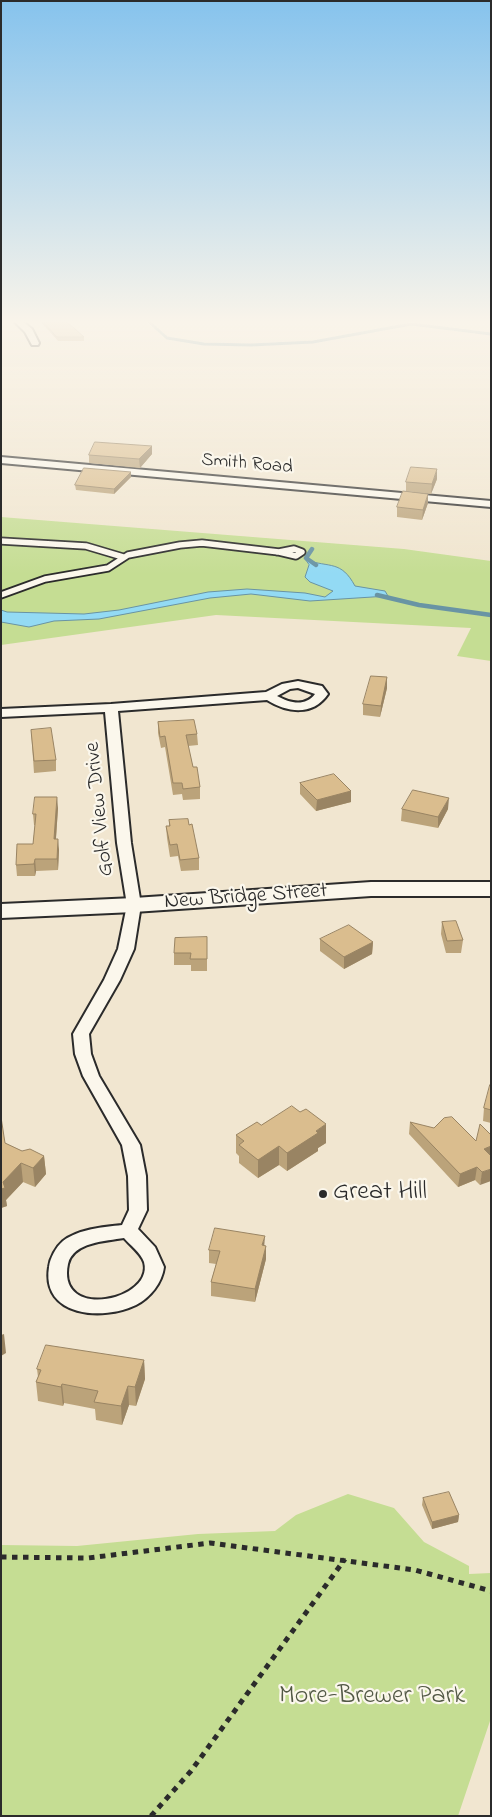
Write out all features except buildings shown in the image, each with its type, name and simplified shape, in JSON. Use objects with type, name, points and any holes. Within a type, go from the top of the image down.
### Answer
[{"type":"street","name":"Smith Road","points":[[1,460],[491,504]]},
{"type":"street","name":"Golf View Drive","points":[[1,713],[111,708],[269,696]]},
{"type":"street","name":"Golf View Drive","points":[[111,708],[124,843],[134,905],[126,949],[112,980],[81,1034],[83,1054],[91,1076],[131,1145],[137,1176],[138,1210],[128,1231]]},
{"type":"street","name":"New Bridge Street","points":[[1,911],[134,905],[371,889],[491,889]]},
{"type":"street","points":[[128,1231],[143,1246],[153,1261],[153,1277],[141,1295],[122,1305],[98,1308],[77,1304],[62,1292],[55,1276],[59,1260],[70,1246],[88,1237],[128,1231]]},
{"type":"lane","points":[[1,541],[86,546],[123,557]]},
{"type":"lane","points":[[1,595],[45,579],[108,568],[123,557],[195,543],[277,552]]},
{"type":"path","points":[[1,1558],[88,1558],[210,1543],[345,1559],[415,1570],[491,1591]]},
{"type":"path","points":[[151,1816],[191,1771],[345,1559]]},
{"type":"green space","points":[[1,517],[404,549],[491,561],[491,661],[457,656],[471,628],[216,615],[1,645]]},
{"type":"green space","name":"More-Brewer Park","points":[[348,1494],[394,1508],[424,1542],[469,1566],[469,1574],[491,1573],[491,1718],[458,1816],[1,1816],[1,1545],[77,1546],[198,1534],[275,1531],[296,1515]]},
{"type":"water","points":[[306,560],[340,568],[355,586],[385,591],[388,596],[310,601],[251,594],[210,598],[99,619],[54,621],[29,627],[1,622],[1,610],[7,612],[84,614],[119,610],[208,592],[247,589],[305,593],[325,597],[333,591],[310,582],[305,577],[309,565]]},
{"type":"waterway","points":[[312,549],[306,558],[316,565]]},
{"type":"waterway","points":[[377,595],[419,605],[491,615]]},
{"type":"place","name":"Great Hill","points":[[323,1194]]}]
